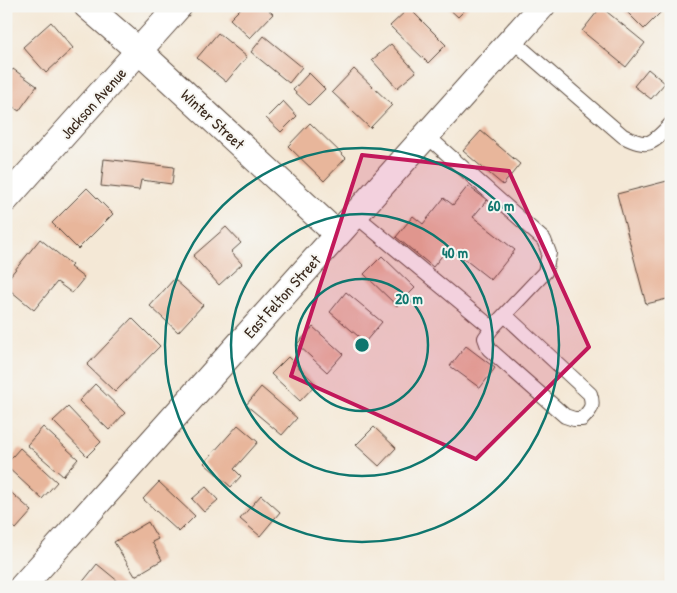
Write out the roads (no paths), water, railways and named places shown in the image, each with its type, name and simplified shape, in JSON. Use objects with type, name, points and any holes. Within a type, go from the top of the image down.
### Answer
[{"type":"street","name":"Winter Street","points":[[87,6],[139,51],[337,234]]},
{"type":"street","name":"Jackson Avenue","points":[[6,199],[179,6]]},
{"type":"street","name":"East Felton Street","points":[[22,587],[542,6]]},
{"type":"lane","points":[[512,40],[623,136],[637,143],[647,144],[657,138],[671,124]]},
{"type":"lane","points":[[426,136],[544,240],[549,254],[545,272],[492,328],[485,338],[490,349],[565,416],[582,419],[591,410],[593,404],[590,394],[505,315]]},
{"type":"lane","points":[[355,215],[492,328]]}]
